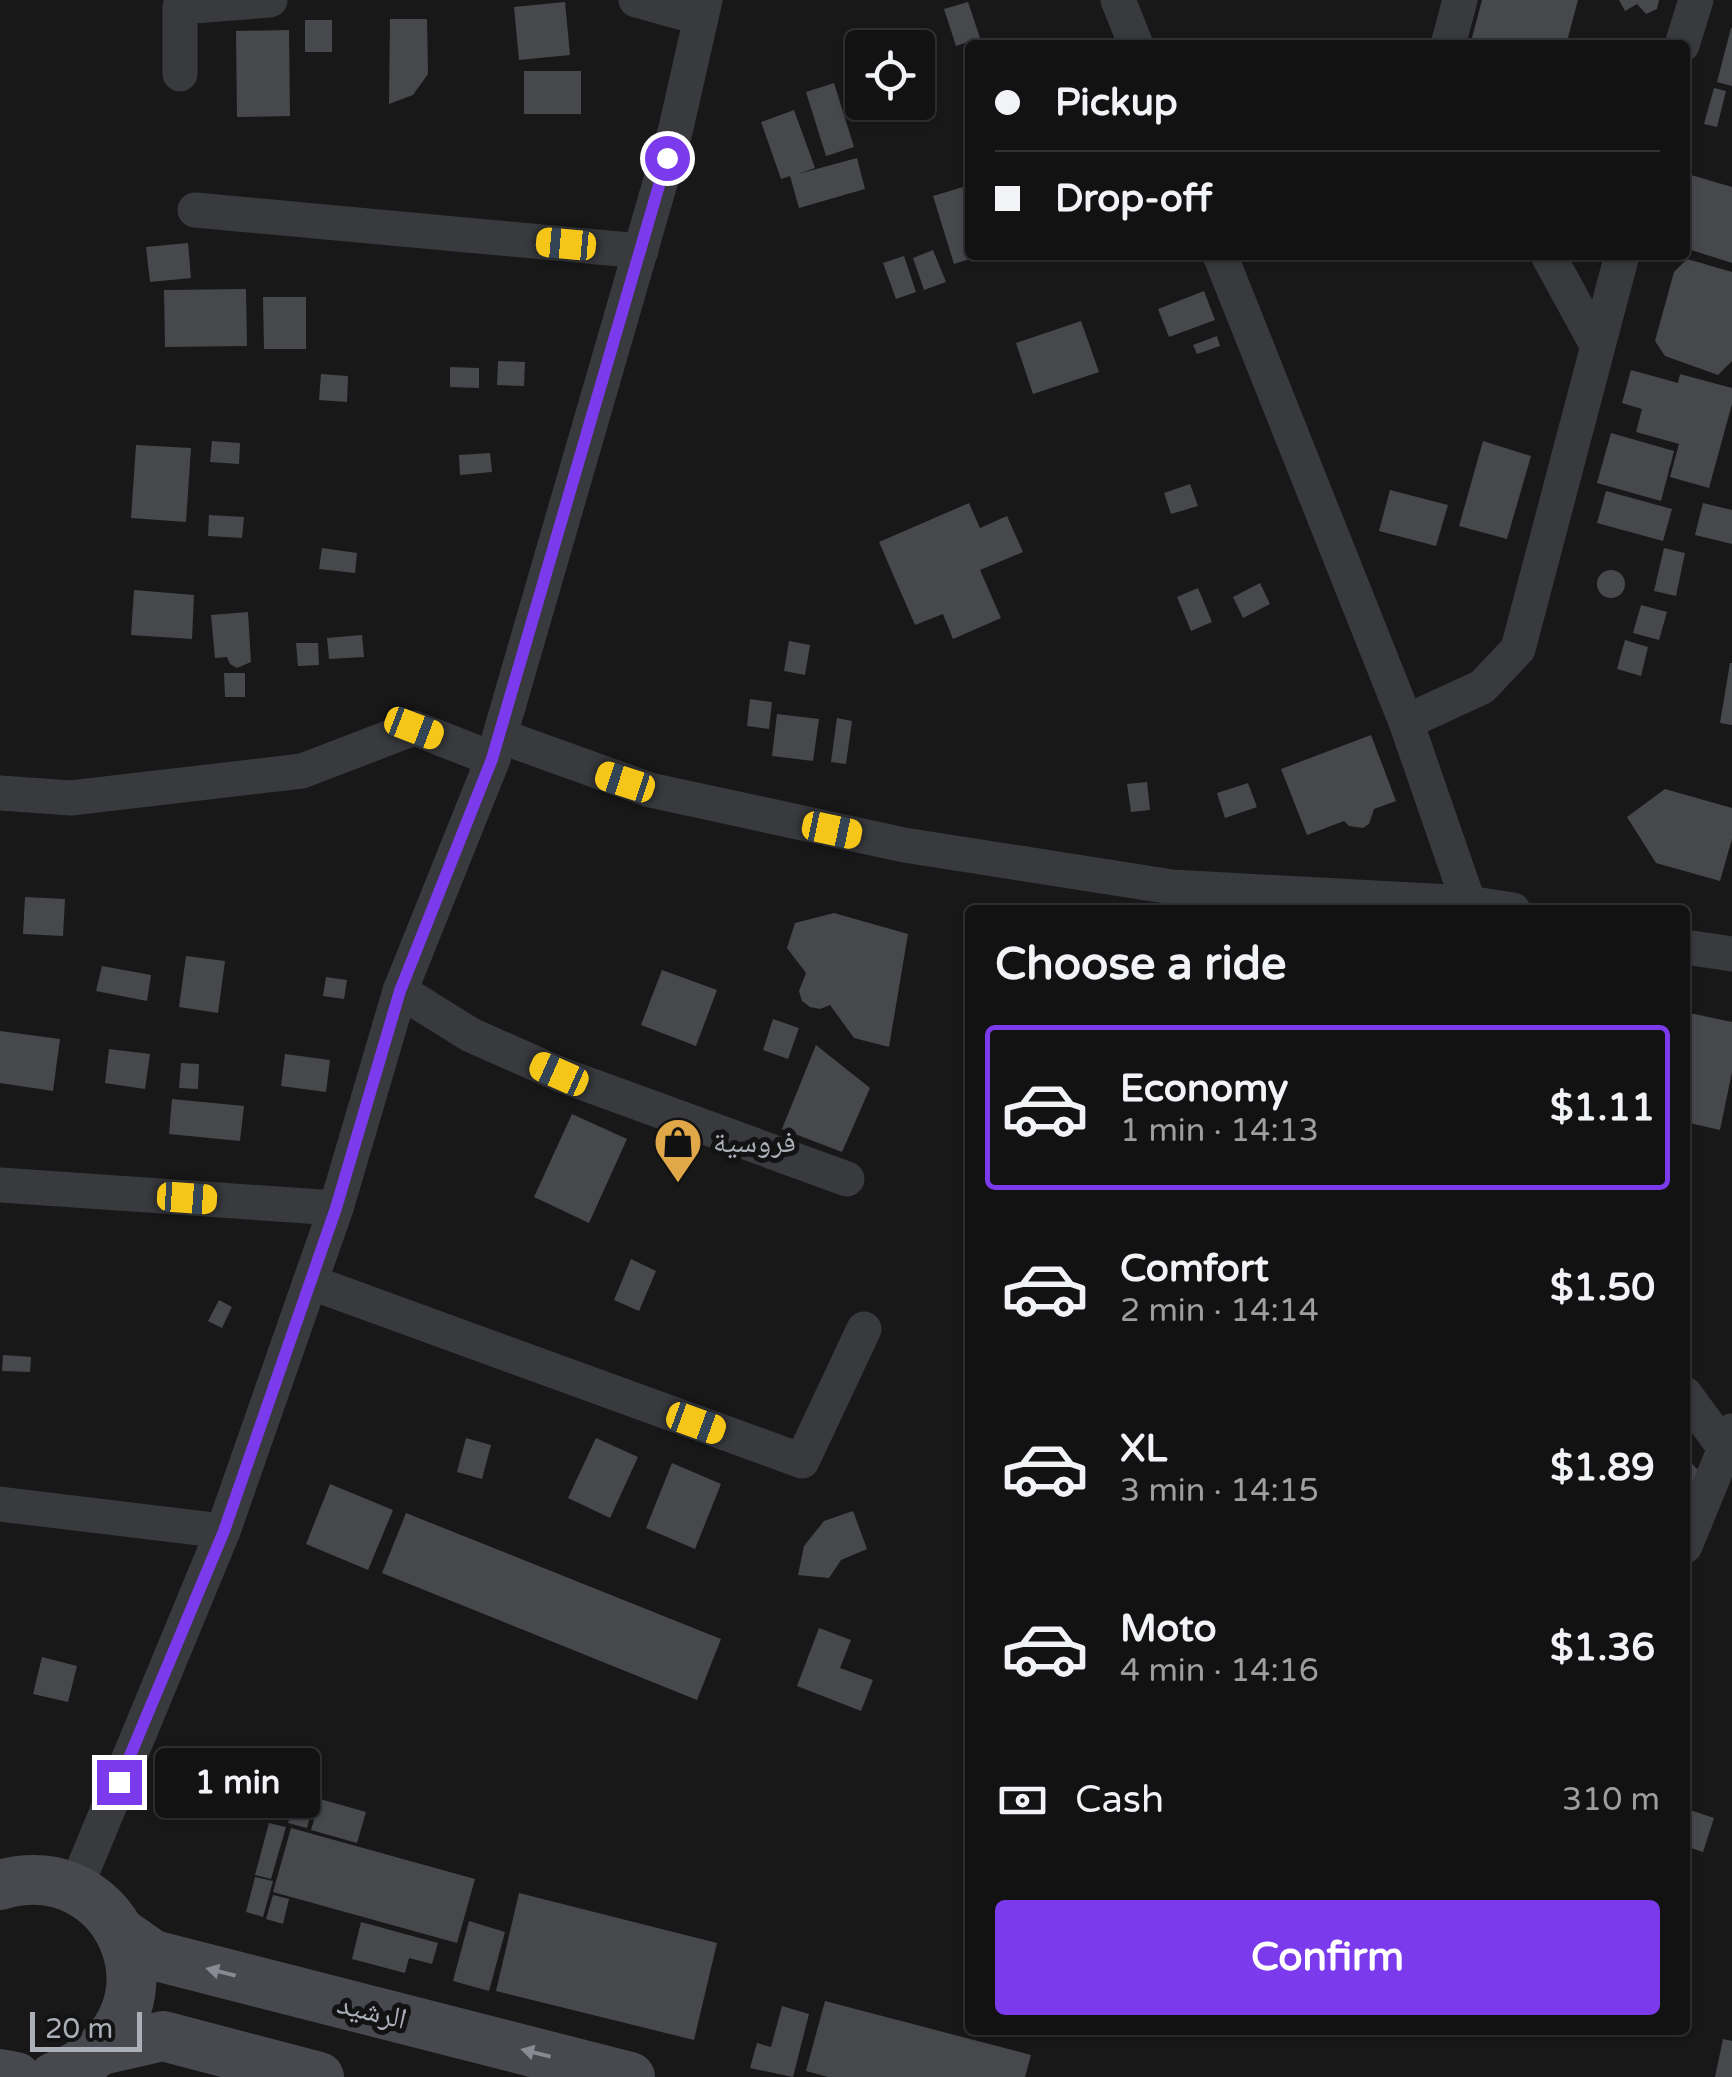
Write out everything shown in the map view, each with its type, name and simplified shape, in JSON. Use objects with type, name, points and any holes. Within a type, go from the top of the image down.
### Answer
[{"type":"main road","points":[[0,1885],[17,1880],[46,1880],[74,1888]]},
{"type":"main road","name":"الرشيد","points":[[74,1888],[100,1907],[120,1932],[152,1955],[630,2077]]},
{"type":"main road","points":[[54,2077],[80,2067],[102,2050],[118,2030],[130,1994],[129,1956],[120,1932]]},
{"type":"main road","points":[[102,2050],[163,2036],[319,2077]]},
{"type":"main road","points":[[0,2074],[16,2077]]},
{"type":"street","points":[[180,74],[180,7],[270,0]]},
{"type":"street","points":[[74,1888],[224,1531],[336,1208],[400,991],[496,748],[676,128],[703,9],[636,0]]},
{"type":"street","points":[[1118,0],[1134,40]]},
{"type":"street","points":[[1449,40],[1460,0]]},
{"type":"street","points":[[1684,40],[1696,0]]},
{"type":"street","points":[[195,210],[641,251]]},
{"type":"street","points":[[1222,260],[1406,722],[1470,905]]},
{"type":"street","points":[[1551,260],[1596,344]]},
{"type":"street","points":[[1406,722],[1482,687],[1518,649],[1621,260]]},
{"type":"street","points":[[0,793],[71,798],[302,771],[414,728],[650,790],[904,845],[1172,887],[1454,905]]},
{"type":"street","points":[[1690,947],[1731,948]]},
{"type":"street","points":[[400,991],[471,1035],[559,1074],[847,1178]]},
{"type":"street","points":[[0,1185],[336,1208]]},
{"type":"street","points":[[310,1282],[802,1462],[864,1329]]},
{"type":"street","points":[[1690,1400],[1730,1446],[1690,1535]]},
{"type":"street","points":[[0,1504],[224,1531]]},
{"type":"building","points":[[1482,0],[1578,0],[1567,40],[1471,40]]},
{"type":"building","points":[[1619,0],[1659,0],[1657,9],[1646,14],[1637,4],[1625,11]]},
{"type":"building","points":[[565,2],[570,55],[519,60],[514,7]]},
{"type":"building","points":[[968,2],[980,38],[956,46],[944,9]]},
{"type":"building","points":[[390,19],[427,19],[428,74],[413,95],[389,104]]},
{"type":"building","points":[[305,20],[332,20],[332,52],[305,52]]},
{"type":"building","points":[[1732,28],[1732,86],[1717,82]]},
{"type":"building","points":[[289,30],[290,116],[237,117],[236,31]]},
{"type":"building","points":[[524,71],[581,71],[581,114],[524,114]]},
{"type":"building","points":[[834,83],[854,147],[826,156],[806,92]]},
{"type":"building","points":[[1714,88],[1726,91],[1717,127],[1704,124]]},
{"type":"building","points":[[794,110],[815,168],[798,174],[857,158],[865,189],[799,208],[790,176],[781,179],[761,122]]},
{"type":"building","points":[[1691,175],[1732,187],[1732,263],[1690,250]]},
{"type":"building","points":[[965,186],[966,260],[954,264],[933,196]]},
{"type":"building","points":[[188,243],[191,278],[150,282],[146,247]]},
{"type":"building","points":[[933,250],[946,282],[924,290],[913,258]]},
{"type":"building","points":[[904,256],[916,292],[896,299],[883,263]]},
{"type":"building","points":[[1690,260],[1732,272],[1732,361],[1718,375],[1665,356],[1655,341],[1674,272]]},
{"type":"building","points":[[246,289],[247,346],[165,347],[164,290]]},
{"type":"building","points":[[1204,291],[1215,320],[1169,337],[1158,309]]},
{"type":"building","points":[[263,297],[306,297],[306,349],[264,349]]},
{"type":"building","points":[[1081,321],[1099,372],[1033,394],[1016,343]]},
{"type":"building","points":[[1217,336],[1220,346],[1197,354],[1193,345]]},
{"type":"building","points":[[498,361],[525,362],[524,386],[497,385]]},
{"type":"building","points":[[450,367],[479,368],[479,388],[450,387]]},
{"type":"building","points":[[1631,370],[1678,383],[1680,374],[1732,388],[1732,404],[1709,488],[1670,477],[1679,444],[1636,432],[1642,409],[1622,403]]},
{"type":"building","points":[[321,374],[348,376],[347,402],[319,400]]},
{"type":"building","points":[[1611,433],[1674,451],[1661,501],[1597,483]]},
{"type":"building","points":[[212,441],[240,443],[239,464],[210,462]]},
{"type":"building","points":[[1483,441],[1531,456],[1507,539],[1459,526]]},
{"type":"building","points":[[136,445],[191,448],[186,522],[131,518]]},
{"type":"building","points":[[490,453],[492,472],[460,475],[459,455]]},
{"type":"building","points":[[1190,484],[1198,506],[1171,514],[1164,493]]},
{"type":"building","points":[[1390,490],[1448,505],[1436,546],[1379,531]]},
{"type":"building","points":[[1606,491],[1672,509],[1663,541],[1597,523]]},
{"type":"building","points":[[969,503],[980,528],[1007,516],[1023,552],[980,570],[1001,618],[953,639],[943,614],[915,625],[879,542]]},
{"type":"building","points":[[1703,503],[1732,510],[1732,544],[1695,535]]},
{"type":"building","points":[[209,515],[244,517],[242,538],[208,536]]},
{"type":"building","points":[[322,548],[357,553],[355,573],[319,569]]},
{"type":"building","points":[[1664,548],[1685,553],[1676,596],[1654,591]]},
{"type":"building","points":[[1611,570],[1621,574],[1625,584],[1621,594],[1611,598],[1601,594],[1597,584],[1601,574]]},
{"type":"building","points":[[1260,583],[1270,604],[1243,618],[1233,597]]},
{"type":"building","points":[[1198,588],[1212,622],[1191,631],[1177,597]]},
{"type":"building","points":[[134,590],[194,595],[192,639],[131,635]]},
{"type":"building","points":[[1641,605],[1667,612],[1659,640],[1633,633]]},
{"type":"building","points":[[248,612],[251,662],[237,668],[227,657],[215,658],[211,615]]},
{"type":"building","points":[[362,635],[364,657],[329,659],[327,638]]},
{"type":"building","points":[[1625,640],[1648,647],[1641,676],[1617,669]]},
{"type":"building","points":[[789,641],[810,645],[805,675],[784,671]]},
{"type":"building","points":[[296,643],[318,643],[319,665],[298,666]]},
{"type":"building","points":[[1732,663],[1732,725],[1720,723]]},
{"type":"building","points":[[224,673],[245,673],[245,697],[225,697]]},
{"type":"building","points":[[750,699],[772,702],[769,729],[747,726]]},
{"type":"building","points":[[777,714],[819,719],[813,761],[772,756]]},
{"type":"building","points":[[837,718],[852,721],[846,764],[831,762]]},
{"type":"building","points":[[1371,735],[1396,801],[1374,809],[1369,824],[1363,828],[1344,821],[1307,835],[1281,769]]},
{"type":"building","points":[[1147,782],[1150,810],[1131,812],[1127,784]]},
{"type":"building","points":[[1248,783],[1257,807],[1225,818],[1217,793]]},
{"type":"building","points":[[1665,789],[1732,808],[1732,839],[1720,881],[1656,863],[1627,817]]},
{"type":"building","points":[[25,897],[65,899],[63,936],[23,934]]},
{"type":"building","points":[[834,913],[908,934],[889,1047],[854,1038],[830,1005],[820,1009],[802,1001],[799,991],[806,973],[787,948],[795,923]]},
{"type":"building","points":[[186,956],[225,961],[218,1013],[179,1007]]},
{"type":"building","points":[[102,966],[151,975],[147,1001],[96,991]]},
{"type":"building","points":[[662,970],[717,990],[696,1046],[641,1025]]},
{"type":"building","points":[[326,977],[347,980],[344,999],[323,996]]},
{"type":"building","points":[[1690,1013],[1732,1022],[1732,1072],[1720,1130],[1690,1123]]},
{"type":"building","points":[[773,1019],[799,1028],[788,1059],[763,1050]]},
{"type":"building","points":[[0,1031],[60,1039],[53,1091],[0,1083]]},
{"type":"building","points":[[816,1045],[870,1088],[842,1152],[782,1129]]},
{"type":"building","points":[[109,1049],[150,1054],[145,1089],[105,1083]]},
{"type":"building","points":[[285,1054],[330,1060],[326,1092],[281,1086]]},
{"type":"building","points":[[181,1063],[199,1064],[198,1089],[179,1088]]},
{"type":"building","points":[[172,1099],[244,1106],[240,1141],[169,1134]]},
{"type":"building","points":[[572,1114],[627,1139],[589,1223],[534,1197]]},
{"type":"building","points":[[631,1259],[656,1271],[639,1311],[614,1300]]},
{"type":"building","points":[[219,1300],[232,1307],[222,1328],[208,1321]]},
{"type":"building","points":[[3,1355],[31,1357],[30,1372],[2,1371]]},
{"type":"building","points":[[466,1438],[491,1445],[482,1479],[457,1472]]},
{"type":"building","points":[[596,1438],[638,1457],[610,1518],[568,1498]]},
{"type":"building","points":[[1690,1461],[1709,1482],[1690,1499]]},
{"type":"building","points":[[672,1463],[721,1484],[695,1549],[646,1528]]},
{"type":"building","points":[[330,1484],[393,1510],[368,1570],[306,1544]]},
{"type":"building","points":[[853,1511],[867,1549],[841,1560],[829,1578],[798,1575],[804,1546],[824,1521]]},
{"type":"building","points":[[406,1513],[721,1639],[697,1700],[382,1573]]},
{"type":"building","points":[[819,1628],[851,1640],[840,1668],[873,1680],[861,1711],[797,1686]]},
{"type":"building","points":[[42,1657],[77,1666],[68,1702],[33,1694]]},
{"type":"building","points":[[320,1799],[366,1812],[357,1843],[311,1830]]},
{"type":"building","points":[[294,1805],[312,1809],[307,1828],[288,1823]]},
{"type":"building","points":[[1690,1810],[1714,1818],[1703,1852],[1690,1848]]},
{"type":"building","points":[[269,1823],[286,1827],[271,1879],[255,1875]]},
{"type":"building","points":[[291,1828],[475,1879],[457,1943],[273,1892]]},
{"type":"building","points":[[255,1877],[273,1881],[263,1917],[246,1912]]},
{"type":"building","points":[[519,1893],[717,1943],[694,2040],[496,1991]]},
{"type":"building","points":[[273,1895],[289,1899],[283,1924],[266,1919]]},
{"type":"building","points":[[469,1921],[505,1932],[489,1991],[453,1981]]},
{"type":"building","points":[[361,1922],[438,1943],[432,1964],[409,1958],[405,1973],[352,1959]]},
{"type":"building","points":[[825,2001],[1031,2055],[1025,2077],[828,2077],[806,2071]]},
{"type":"building","points":[[782,2006],[809,2014],[793,2077],[750,2068],[757,2043],[771,2047]]},
{"type":"building","points":[[1723,2039],[1732,2041],[1732,2077],[1715,2077]]},
{"type":"place","name":"فروسية","points":[[678,1184]]},
{"type":"route","points":[[119,1782],[224,1531],[336,1208],[400,991],[500,736],[667,158]]}]
